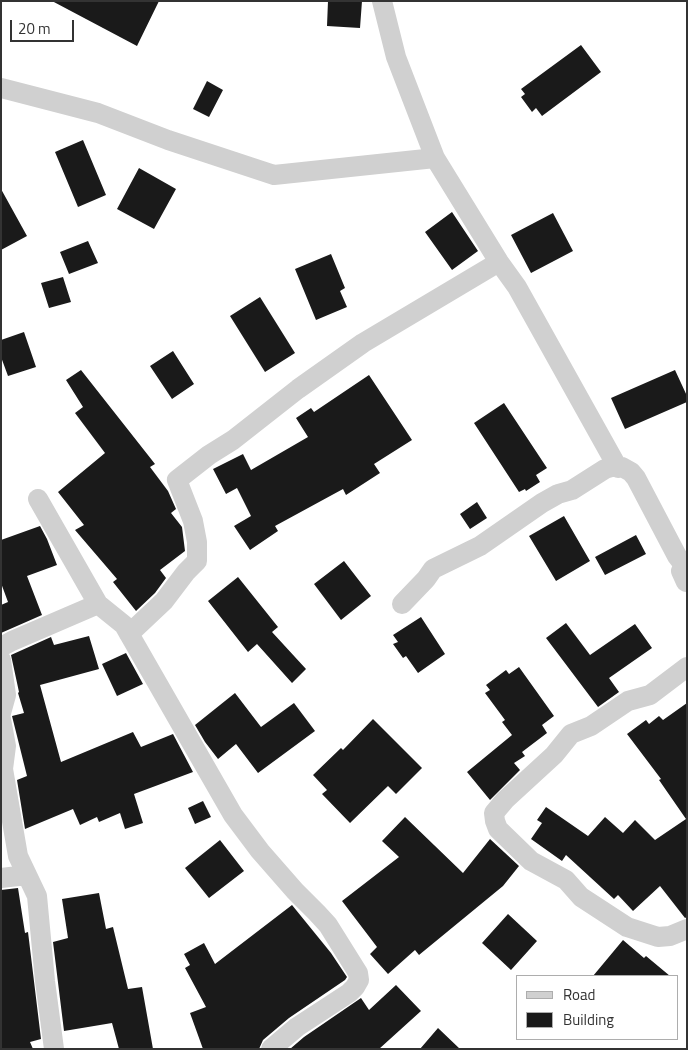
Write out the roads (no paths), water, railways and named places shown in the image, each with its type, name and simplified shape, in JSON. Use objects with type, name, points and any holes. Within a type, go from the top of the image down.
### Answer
[{"type":"street","points":[[382,1],[396,56],[435,158],[499,262],[518,287],[618,468]]},
{"type":"street","points":[[1,88],[98,113],[168,140],[274,174],[435,158]]},
{"type":"street","points":[[129,634],[164,601],[197,561],[197,542],[193,521],[177,480],[209,455],[233,440],[298,389],[363,343],[499,262]]},
{"type":"street","points":[[402,604],[433,569],[441,564],[480,546],[558,494],[572,490],[605,469],[622,467],[631,472],[636,478],[677,556],[684,565],[681,571],[686,582]]},
{"type":"street","points":[[38,499],[98,604],[124,625],[233,815],[260,851],[328,925],[358,973],[359,980],[356,987],[297,1027],[271,1049]]},
{"type":"street","points":[[1,647],[98,604]]},
{"type":"street","points":[[1,660],[6,695],[1,713]]},
{"type":"street","points":[[687,667],[650,696],[628,701],[591,726],[571,734],[554,755],[494,812],[498,829],[531,861],[566,880],[581,897],[627,927],[658,937],[670,936],[687,929]]},
{"type":"street","points":[[1,718],[6,746],[3,769],[18,856],[37,896],[54,1049]]},
{"type":"street","points":[[1,878],[27,875]]}]
